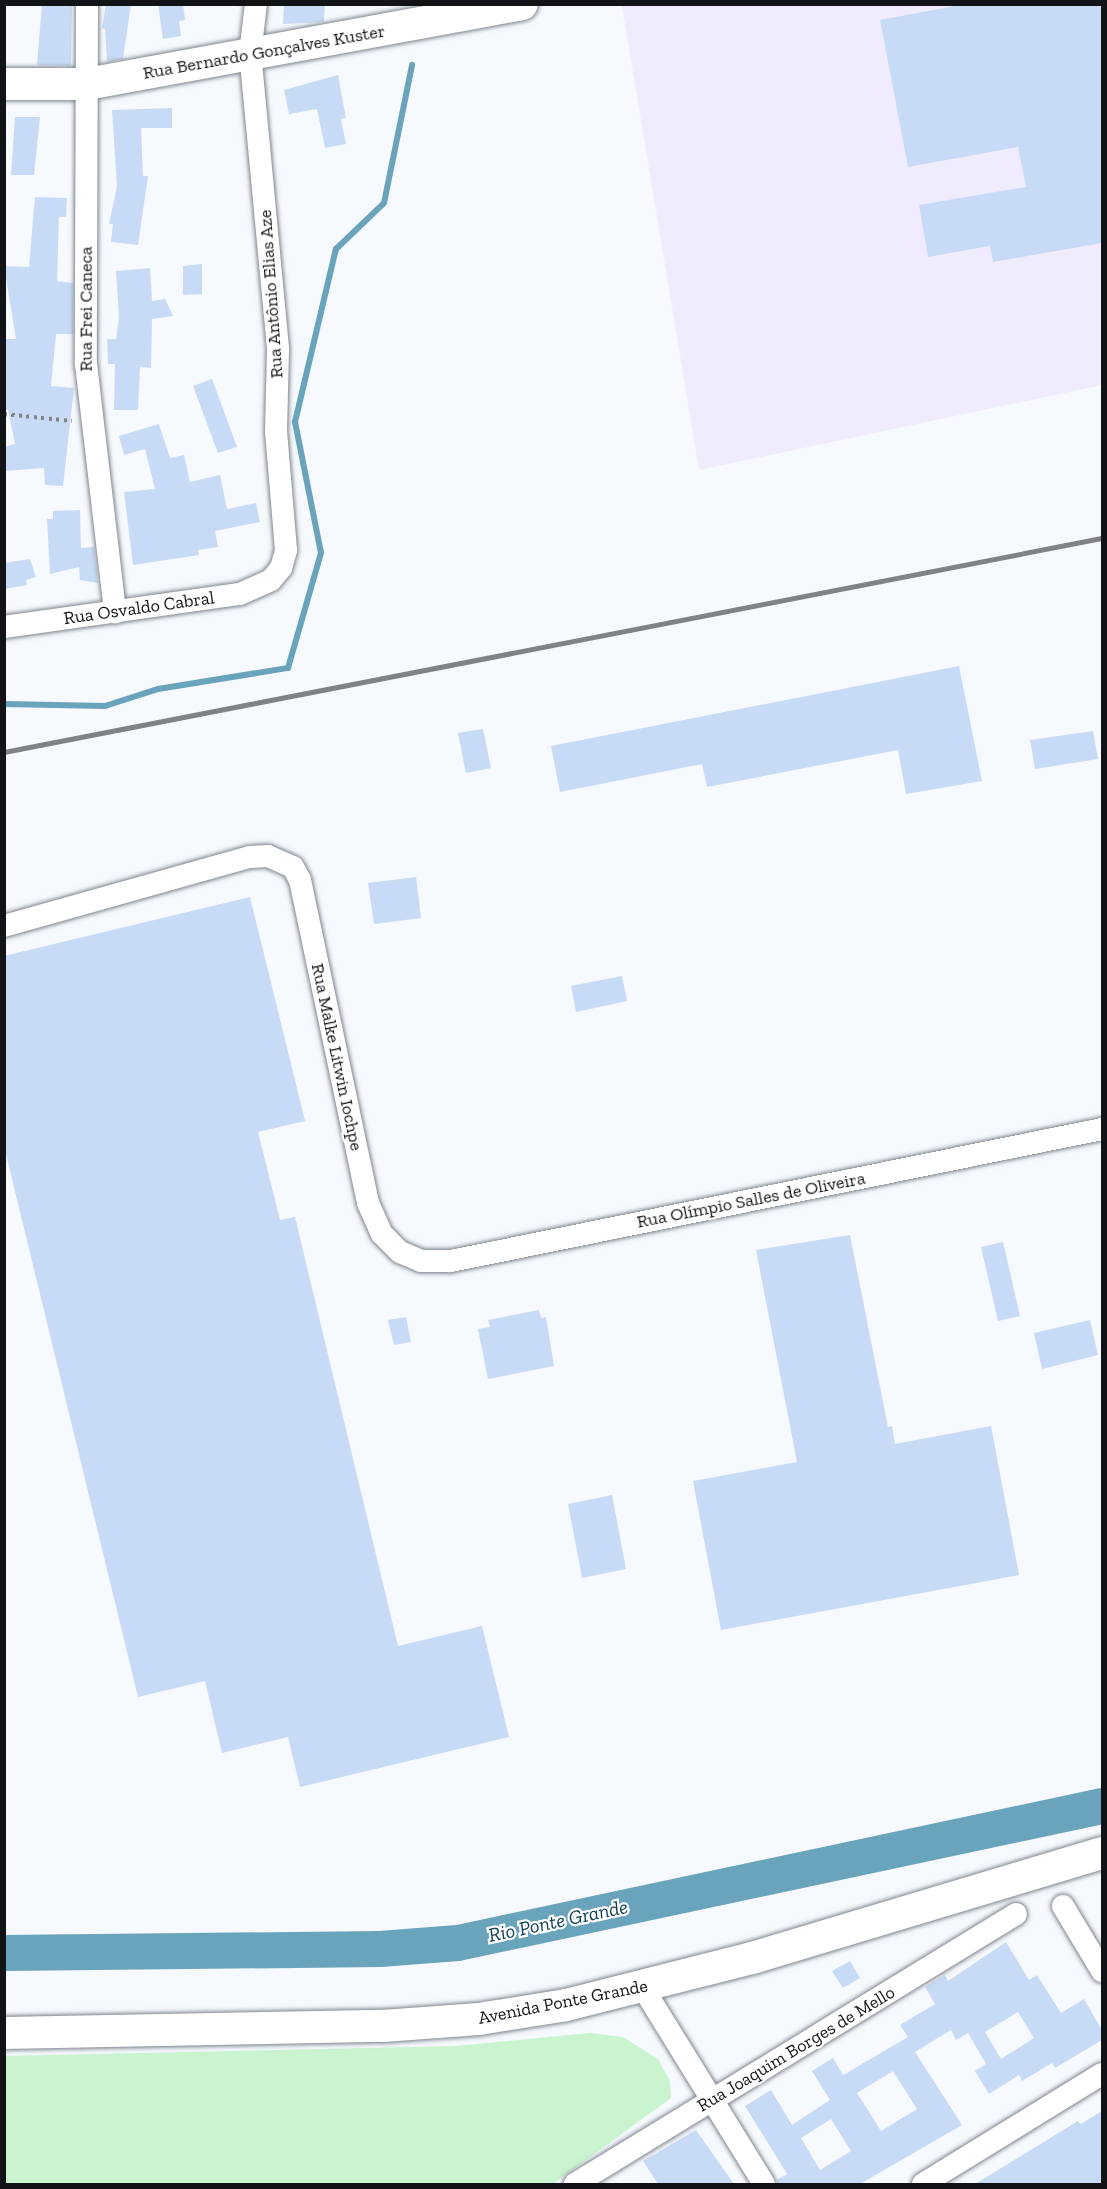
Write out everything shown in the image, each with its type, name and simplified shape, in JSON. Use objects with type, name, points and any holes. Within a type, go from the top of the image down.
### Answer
[{"type":"street","name":"Rua Frei Caneca","points":[[87,4],[86,364],[90,423],[115,612]]},
{"type":"street","name":"Rua Antônio Elias Aze","points":[[256,4],[250,54],[278,348],[276,432],[286,550],[280,568],[272,580]]},
{"type":"street","name":"Rua Bernardo Gonçalves Kuster","points":[[4,84],[87,84],[522,4]]},
{"type":"street","name":"Rua Osvaldo Cabral","points":[[4,627],[240,594],[272,580]]},
{"type":"street","name":"Rua Malke Litwin Iochpe","points":[[4,926],[250,857],[282,859],[300,880],[368,1203],[382,1234],[400,1252]]},
{"type":"street","name":"Rua Olímpio Salles de Oliveira","points":[[400,1252],[421,1261],[451,1261],[1102,1129]]},
{"type":"street","name":"Avenida Ponte Grande","points":[[4,2033],[383,2025],[469,2020],[643,1988],[1102,1853]]},
{"type":"street","points":[[1063,1906],[1102,1971]]},
{"type":"street","name":"Rua Joaquim Borges de Mello","points":[[575,2184],[1016,1914]]},
{"type":"street","points":[[643,1988],[764,2184]]},
{"type":"street","points":[[923,2184],[1102,2074]]},
{"type":"path","points":[[4,414],[90,423]]},
{"type":"shaded area","points":[[1102,5],[1102,385],[699,470],[622,6]]},
{"type":"green space","points":[[590,2033],[623,2037],[658,2059],[670,2081],[671,2098],[553,2184],[5,2184],[5,2056],[456,2046]]},
{"type":"building","points":[[42,4],[72,4],[71,66],[37,65]]},
{"type":"building","points":[[106,4],[131,4],[123,59],[107,62],[105,29],[102,28]]},
{"type":"building","points":[[158,4],[183,4],[185,20],[179,21],[181,36],[163,39]]},
{"type":"building","points":[[284,4],[325,4],[324,22],[283,24]]},
{"type":"building","points":[[965,4],[1102,4],[1102,243],[993,262],[990,246],[928,257],[919,205],[1026,187],[1018,147],[908,167],[880,20]]},
{"type":"building","points":[[338,75],[346,118],[341,119],[346,144],[325,148],[317,109],[289,114],[284,90]]},
{"type":"building","points":[[172,108],[172,128],[141,128],[143,176],[148,176],[138,245],[111,242],[113,224],[109,224],[117,186],[112,110]]},
{"type":"building","points":[[15,117],[40,117],[34,175],[11,175]]},
{"type":"building","points":[[35,197],[67,198],[66,217],[59,217],[57,281],[73,283],[73,334],[56,334],[51,386],[74,388],[63,486],[45,485],[44,468],[4,471],[4,447],[15,444],[8,410],[4,410],[4,339],[16,339],[4,266],[29,267]]},
{"type":"building","points":[[202,264],[202,294],[183,295],[183,266]]},
{"type":"building","points":[[150,268],[152,301],[165,299],[173,316],[152,319],[151,368],[140,367],[138,410],[114,410],[115,364],[108,364],[107,339],[116,339],[119,318],[116,271]]},
{"type":"building","points":[[212,379],[237,447],[218,453],[193,386]]},
{"type":"building","points":[[159,424],[170,458],[184,455],[190,482],[220,475],[227,509],[256,503],[260,522],[215,531],[218,547],[198,550],[199,555],[133,565],[124,492],[155,489],[145,449],[124,455],[119,436]]},
{"type":"building","points":[[80,510],[81,548],[94,547],[98,583],[80,580],[79,567],[50,574],[47,519],[53,519],[53,511]]},
{"type":"building","points":[[30,559],[36,577],[26,580],[27,585],[4,589],[4,563]]},
{"type":"building","points":[[959,666],[982,781],[906,794],[898,750],[707,787],[702,764],[560,792],[551,746]]},
{"type":"building","points":[[483,729],[491,768],[466,773],[458,733]]},
{"type":"building","points":[[1093,731],[1098,759],[1035,769],[1030,740]]},
{"type":"building","points":[[416,877],[421,918],[374,924],[368,883]]},
{"type":"building","points":[[250,897],[305,1121],[258,1132],[280,1220],[295,1217],[398,1646],[482,1626],[509,1737],[300,1787],[288,1737],[222,1753],[205,1681],[138,1697],[4,1146],[4,956]]},
{"type":"building","points":[[622,976],[627,1001],[576,1012],[571,986]]},
{"type":"building","points":[[850,1235],[888,1427],[892,1426],[895,1444],[991,1426],[1019,1575],[721,1630],[693,1481],[797,1462],[756,1250]]},
{"type":"building","points":[[1003,1242],[1020,1316],[998,1321],[981,1247]]},
{"type":"building","points":[[539,1310],[541,1318],[546,1317],[554,1366],[488,1379],[478,1329],[490,1327],[488,1320]]},
{"type":"building","points":[[406,1317],[411,1342],[394,1345],[388,1320]]},
{"type":"building","points":[[1090,1320],[1098,1355],[1042,1369],[1034,1333]]},
{"type":"building","points":[[612,1495],[626,1569],[582,1578],[568,1504]]},
{"type":"building","points":[[1006,1942],[1029,1980],[1037,1975],[1061,2013],[1084,1999],[1102,2030],[1102,2040],[1055,2068],[1052,2063],[1022,2081],[1019,2075],[989,2094],[975,2071],[986,2064],[968,2033],[956,2040],[951,2030],[915,2052],[962,2125],[860,2184],[777,2184],[777,2180],[787,2174],[745,2106],[771,2090],[792,2125],[830,2100],[812,2071],[833,2058],[843,2075],[908,2037],[900,2025],[935,2004],[925,1987],[945,1975],[948,1981]],"holes":[[[1018,2012],[1034,2038],[1001,2059],[985,2032]],[[893,2071],[917,2109],[881,2131],[857,2093]],[[831,2119],[851,2151],[820,2170],[801,2138]]]},
{"type":"building","points":[[850,1961],[860,1978],[843,1988],[832,1971]]},
{"type":"building","points":[[1102,2111],[1102,2184],[975,2184],[1078,2121],[1081,2124]]},
{"type":"building","points":[[696,2130],[734,2184],[658,2184],[643,2161]]},
{"type":"waterway","points":[[4,704],[105,706],[158,689],[288,668],[321,553],[295,422],[336,249],[384,203],[412,65]]},
{"type":"waterway","name":"Rio Ponte Grande","points":[[4,1953],[380,1949],[458,1943],[1102,1806]]},
{"type":"railway","points":[[4,752],[1102,538]]}]
